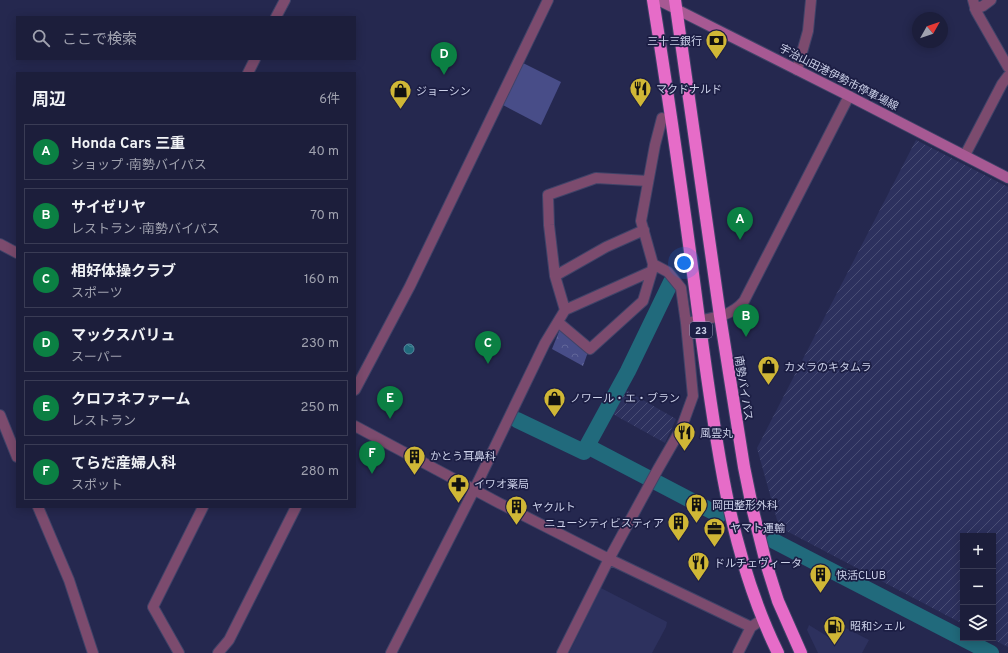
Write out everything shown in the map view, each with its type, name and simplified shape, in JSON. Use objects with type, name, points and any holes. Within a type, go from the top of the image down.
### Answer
[{"type":"highway","name":"23","points":[[653,0],[700,320],[707,382],[727,498],[737,539],[763,619],[778,653]]},
{"type":"highway","name":"南勢バイパス","points":[[676,4],[720,316],[744,467],[766,564],[778,600],[801,653]]},
{"type":"main road","name":"宇治山田港伊勢市停車場線","points":[[658,0],[676,4],[797,70],[1008,178]]},
{"type":"street","points":[[277,16],[285,0]]},
{"type":"street","points":[[356,388],[410,286],[548,0]]},
{"type":"street","points":[[797,70],[808,31],[811,0]]},
{"type":"street","points":[[974,4],[983,6],[990,0]]},
{"type":"street","points":[[974,4],[1008,67]]},
{"type":"street","points":[[248,72],[254,60]]},
{"type":"street","points":[[965,155],[1002,84],[1008,76]]},
{"type":"street","points":[[686,323],[732,312],[744,301],[849,96]]},
{"type":"street","points":[[558,322],[590,349],[643,301],[653,267],[641,221],[654,144],[662,118]]},
{"type":"street","points":[[565,310],[555,276],[548,195],[596,178],[648,181]]},
{"type":"street","points":[[555,276],[606,247],[644,230]]},
{"type":"street","points":[[0,244],[16,252]]},
{"type":"street","points":[[391,653],[474,490],[545,343],[565,310],[653,267],[668,272],[681,288],[693,396],[681,429],[609,559],[562,653]]},
{"type":"street","points":[[0,415],[16,455]]},
{"type":"street","points":[[356,427],[474,490],[609,559],[751,627]]},
{"type":"street","points":[[38,508],[69,580],[93,653]]},
{"type":"street","points":[[179,653],[153,607],[202,508]]},
{"type":"street","points":[[218,653],[229,640],[295,508]]},
{"type":"street","points":[[738,653],[751,627],[763,619]]},
{"type":"shaded area","points":[[916,140],[1008,187],[1008,647],[996,641],[996,533],[960,533],[960,622],[779,527],[757,448]]},
{"type":"shaded area","points":[[624,389],[676,419],[665,443],[611,413]]},
{"type":"shaded area","points":[[601,588],[667,622],[666,627],[652,653],[569,653]]},
{"type":"shaded area","points":[[838,624],[869,640],[862,653],[818,653],[807,630],[809,625],[830,638]]},
{"type":"green space","points":[[523,63],[561,82],[541,125],[501,104]]},
{"type":"green space","points":[[560,329],[588,352],[583,366],[552,349]]},
{"type":"water","points":[[407,344],[411,344],[413,345],[413,353],[407,354],[404,351],[404,347]]},
{"type":"waterway","points":[[587,446],[628,371],[671,282]]},
{"type":"waterway","points":[[517,420],[584,452],[587,446],[719,515]]},
{"type":"waterway","points":[[774,541],[991,653]]},
{"type":"place","name":"三十三銀行","points":[[717,60]]},
{"type":"place","name":"マックスバリュ","points":[[444,75]]},
{"type":"place","name":"マクドナルド","points":[[640,108]]},
{"type":"place","name":"ジョーシン","points":[[401,110]]},
{"type":"place","name":"Honda Cars 三重","points":[[740,240]]},
{"type":"place","name":"サイゼリヤ","points":[[746,337]]},
{"type":"place","name":"相好体操クラブ","points":[[488,364]]},
{"type":"place","name":"カメラのキタムラ","points":[[768,386]]},
{"type":"place","name":"ノワール・エ・ブラン","points":[[554,418]]},
{"type":"place","name":"クロフネファーム","points":[[390,419]]},
{"type":"place","name":"風雲丸","points":[[685,452]]},
{"type":"place","name":"てらだ産婦人科","points":[[372,474]]},
{"type":"place","name":"かとう耳鼻科","points":[[414,476]]},
{"type":"place","name":"イワオ薬局","points":[[459,504]]},
{"type":"place","name":"岡田整形外科","points":[[697,524]]},
{"type":"place","name":"ヤクルト","points":[[517,526]]},
{"type":"place","name":"ニューシティビスティア","points":[[679,542]]},
{"type":"place","name":"ヤマト運輸","points":[[714,548]]},
{"type":"place","name":"ドルチェヴィータ","points":[[699,582]]},
{"type":"place","name":"快活CLUB","points":[[821,594]]},
{"type":"place","name":"昭和シェル","points":[[834,646]]}]
